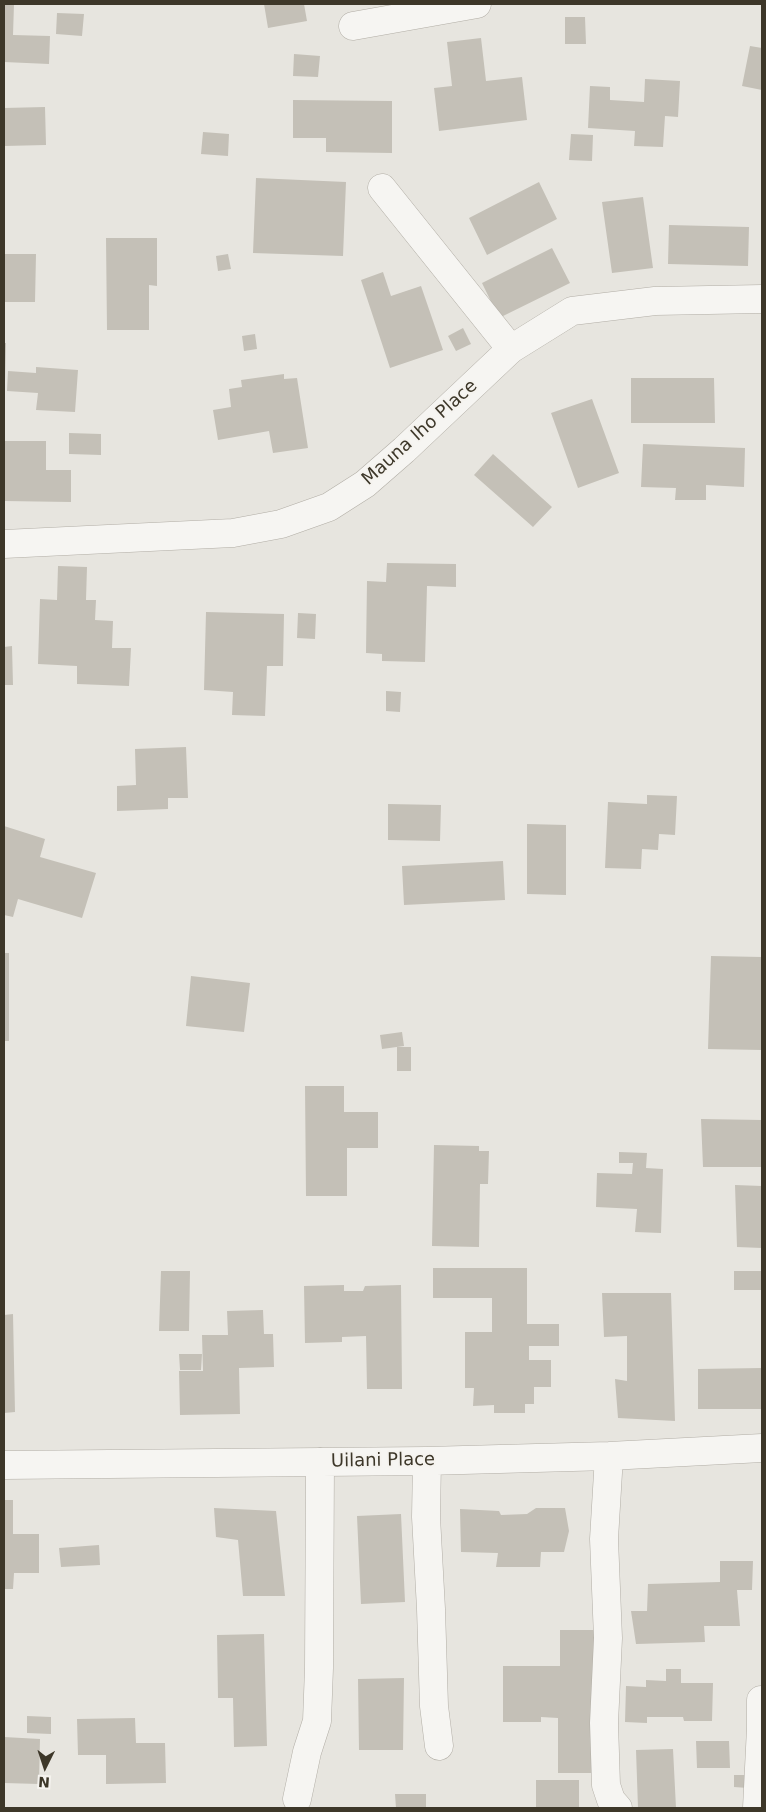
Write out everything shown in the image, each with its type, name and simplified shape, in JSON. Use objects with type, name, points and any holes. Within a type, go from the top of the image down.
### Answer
[{"type":"street","points":[[353,26],[477,4]]},
{"type":"street","points":[[382,188],[511,349]]},
{"type":"street","name":"Mauna Iho Place","points":[[4,544],[233,534],[281,524],[329,507],[364,484],[404,450],[511,349],[572,311],[655,301],[762,299]]},
{"type":"street","name":"Uilani Place","points":[[4,1465],[427,1461],[608,1456],[762,1448]]},
{"type":"street","points":[[608,1456],[604,1539],[608,1638],[604,1723],[606,1786],[611,1800],[618,1808]]},
{"type":"street","points":[[427,1461],[426,1518],[434,1706],[439,1746]]},
{"type":"street","points":[[297,1800],[307,1752],[317,1721],[320,1462]]},
{"type":"street","points":[[757,1808],[761,1700]]},
{"type":"building","points":[[4,4],[14,4],[13,35],[50,36],[49,64],[4,62]]},
{"type":"building","points":[[264,4],[304,4],[307,21],[268,28]]},
{"type":"building","points":[[57,13],[84,14],[82,36],[56,34]]},
{"type":"building","points":[[565,17],[585,17],[586,44],[565,44]]},
{"type":"building","points":[[481,38],[486,81],[522,77],[527,120],[439,131],[434,88],[452,86],[447,42]]},
{"type":"building","points":[[750,46],[762,48],[762,90],[742,86]]},
{"type":"building","points":[[294,54],[320,56],[318,77],[293,76]]},
{"type":"building","points":[[645,79],[680,81],[678,117],[665,116],[663,147],[634,146],[635,131],[588,128],[590,86],[610,87],[610,100],[644,102]]},
{"type":"building","points":[[293,100],[392,101],[392,153],[326,152],[326,138],[293,138]]},
{"type":"building","points":[[45,107],[46,145],[4,146],[4,108]]},
{"type":"building","points":[[203,132],[229,134],[228,156],[201,154]]},
{"type":"building","points":[[571,134],[593,135],[592,161],[569,160]]},
{"type":"building","points":[[256,178],[346,182],[343,256],[253,253]]},
{"type":"building","points":[[539,182],[557,219],[487,255],[469,218]]},
{"type":"building","points":[[643,197],[653,268],[612,273],[602,202]]},
{"type":"building","points":[[669,225],[749,227],[748,266],[668,264]]},
{"type":"building","points":[[106,238],[157,238],[157,286],[149,285],[149,330],[107,330]]},
{"type":"building","points":[[552,248],[570,283],[499,318],[482,283]]},
{"type":"building","points":[[4,254],[36,254],[35,302],[4,302]]},
{"type":"building","points":[[228,254],[231,269],[218,271],[216,256]]},
{"type":"building","points":[[383,272],[391,296],[421,286],[443,350],[390,368],[361,280]]},
{"type":"building","points":[[463,328],[471,344],[456,351],[448,336]]},
{"type":"building","points":[[255,334],[257,349],[244,351],[242,336]]},
{"type":"building","points":[[4,343],[6,343],[5,382],[4,382]]},
{"type":"building","points":[[36,367],[78,370],[75,412],[36,410],[38,393],[7,391],[8,371],[36,373]]},
{"type":"building","points":[[284,374],[284,379],[297,378],[308,448],[273,453],[269,431],[218,440],[213,410],[231,407],[229,389],[242,387],[241,380]]},
{"type":"building","points":[[631,378],[714,378],[715,423],[631,423]]},
{"type":"building","points":[[592,399],[619,473],[578,488],[551,413]]},
{"type":"building","points":[[69,433],[101,434],[101,455],[69,454]]},
{"type":"building","points":[[4,441],[46,441],[46,470],[71,470],[71,502],[4,501]]},
{"type":"building","points":[[643,444],[745,448],[744,487],[706,485],[706,500],[675,500],[676,488],[641,487]]},
{"type":"building","points":[[493,454],[552,507],[533,527],[474,475]]},
{"type":"building","points":[[387,563],[456,564],[456,587],[427,586],[425,662],[382,661],[382,654],[366,653],[367,581],[386,582]]},
{"type":"building","points":[[58,566],[87,567],[86,600],[96,600],[95,620],[113,621],[112,648],[131,648],[129,686],[77,684],[77,666],[38,664],[40,599],[57,600]]},
{"type":"building","points":[[206,612],[284,614],[283,666],[267,666],[265,716],[232,715],[233,692],[204,690]]},
{"type":"building","points":[[298,613],[316,614],[315,639],[297,638]]},
{"type":"building","points":[[12,646],[13,685],[4,685],[4,647]]},
{"type":"building","points":[[386,691],[401,692],[400,712],[386,711]]},
{"type":"building","points":[[186,747],[188,798],[168,798],[168,809],[117,811],[117,786],[136,785],[135,749]]},
{"type":"building","points":[[647,795],[677,796],[675,835],[659,834],[658,850],[642,849],[641,869],[605,868],[608,802],[647,804]]},
{"type":"building","points":[[388,804],[441,805],[440,841],[388,840]]},
{"type":"building","points":[[527,824],[566,825],[566,895],[527,894]]},
{"type":"building","points":[[4,826],[45,839],[40,857],[96,873],[82,918],[18,899],[13,917],[4,915]]},
{"type":"building","points":[[503,861],[505,900],[404,905],[402,866]]},
{"type":"building","points":[[4,953],[9,953],[9,1041],[4,1041]]},
{"type":"building","points":[[711,956],[762,957],[762,1050],[708,1049]]},
{"type":"building","points":[[191,976],[250,983],[244,1032],[186,1026]]},
{"type":"building","points":[[402,1032],[404,1046],[382,1049],[380,1035]]},
{"type":"building","points":[[397,1047],[411,1047],[411,1071],[397,1071]]},
{"type":"building","points":[[305,1086],[344,1086],[344,1112],[378,1112],[378,1148],[347,1148],[347,1196],[306,1196]]},
{"type":"building","points":[[701,1119],[762,1120],[762,1167],[703,1167]]},
{"type":"building","points":[[434,1145],[479,1146],[479,1151],[489,1151],[488,1184],[480,1184],[479,1247],[432,1246]]},
{"type":"building","points":[[619,1152],[647,1153],[646,1168],[663,1169],[661,1233],[635,1232],[637,1209],[596,1207],[597,1173],[632,1174],[633,1163],[619,1163]]},
{"type":"building","points":[[735,1185],[762,1186],[762,1248],[737,1247]]},
{"type":"building","points":[[433,1268],[527,1268],[527,1324],[559,1324],[559,1346],[529,1346],[529,1360],[551,1360],[551,1387],[534,1387],[534,1404],[525,1404],[525,1413],[494,1413],[494,1405],[473,1406],[474,1388],[465,1388],[465,1332],[492,1332],[492,1298],[433,1298]]},
{"type":"building","points":[[161,1271],[190,1271],[189,1331],[159,1331]]},
{"type":"building","points":[[734,1271],[762,1271],[762,1290],[734,1290]]},
{"type":"building","points":[[344,1285],[344,1291],[363,1291],[365,1286],[401,1285],[402,1389],[367,1389],[366,1336],[342,1337],[342,1342],[305,1343],[304,1286]]},
{"type":"building","points":[[602,1293],[671,1293],[675,1421],[618,1418],[615,1379],[627,1381],[627,1336],[604,1337]]},
{"type":"building","points":[[263,1310],[264,1334],[273,1334],[274,1367],[239,1368],[240,1414],[180,1415],[179,1371],[203,1371],[202,1335],[228,1335],[227,1311]]},
{"type":"building","points":[[13,1314],[15,1412],[4,1413],[4,1315]]},
{"type":"building","points":[[179,1354],[202,1354],[201,1370],[180,1370]]},
{"type":"building","points":[[762,1368],[762,1409],[698,1409],[698,1369]]},
{"type":"building","points":[[4,1500],[13,1500],[13,1534],[39,1534],[39,1573],[14,1573],[13,1589],[4,1589]]},
{"type":"building","points":[[214,1508],[276,1511],[285,1596],[243,1596],[238,1540],[216,1537]]},
{"type":"building","points":[[536,1508],[565,1508],[569,1531],[564,1552],[541,1552],[540,1567],[496,1567],[498,1553],[461,1552],[460,1509],[499,1511],[501,1515],[527,1514]]},
{"type":"building","points":[[401,1514],[405,1602],[361,1604],[357,1516]]},
{"type":"building","points":[[99,1545],[100,1565],[61,1567],[59,1548]]},
{"type":"building","points":[[720,1561],[753,1561],[752,1590],[737,1590],[740,1626],[704,1626],[705,1642],[636,1644],[631,1611],[647,1611],[648,1584],[720,1582]]},
{"type":"building","points":[[560,1630],[600,1630],[601,1773],[558,1773],[558,1718],[541,1717],[541,1722],[503,1722],[503,1666],[560,1666]]},
{"type":"building","points":[[264,1634],[267,1746],[234,1747],[233,1698],[218,1698],[217,1635]]},
{"type":"building","points":[[666,1669],[681,1669],[681,1683],[713,1683],[712,1721],[684,1721],[683,1717],[647,1717],[647,1723],[625,1722],[626,1686],[646,1687],[646,1680],[666,1681]]},
{"type":"building","points":[[404,1678],[403,1750],[359,1750],[358,1679]]},
{"type":"building","points":[[27,1716],[51,1717],[51,1734],[27,1733]]},
{"type":"building","points":[[135,1718],[136,1743],[165,1743],[166,1783],[106,1784],[106,1755],[78,1755],[77,1719]]},
{"type":"building","points":[[4,1737],[40,1739],[39,1784],[4,1783]]},
{"type":"building","points":[[696,1741],[729,1741],[730,1768],[697,1768]]},
{"type":"building","points":[[673,1749],[676,1808],[638,1808],[636,1750]]},
{"type":"building","points":[[734,1775],[748,1775],[748,1788],[734,1787]]},
{"type":"building","points":[[536,1780],[579,1780],[579,1808],[536,1808]]},
{"type":"building","points":[[395,1794],[426,1794],[426,1808],[396,1808]]}]
